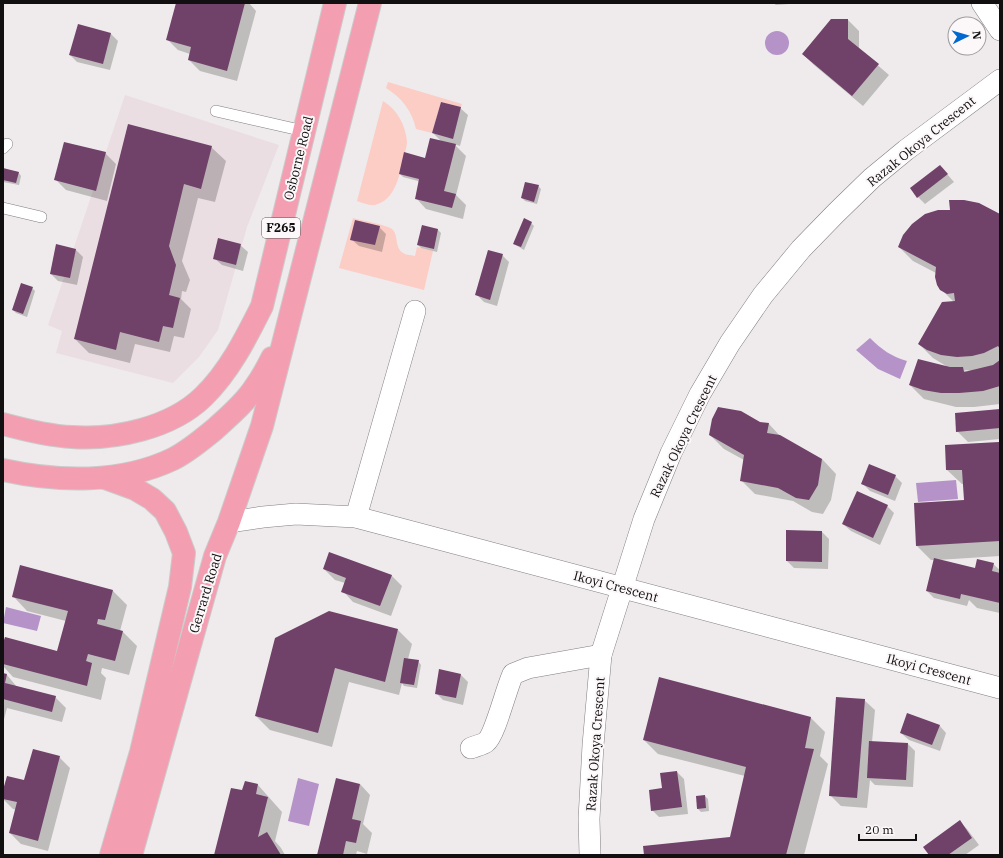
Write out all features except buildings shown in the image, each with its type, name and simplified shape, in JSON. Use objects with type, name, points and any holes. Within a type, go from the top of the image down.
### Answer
[{"type":"main road","name":"Osborne Road","points":[[3,424],[33,432],[72,437],[111,436],[141,430],[168,421],[190,408],[203,397],[226,370],[249,333],[262,306],[335,3]]},
{"type":"main road","name":"F265","points":[[3,470],[56,478],[105,478],[138,472],[174,458],[206,436],[230,416],[255,388],[286,334],[370,3]]},
{"type":"main road","name":"Gerrard Road","points":[[131,855],[215,556],[229,522],[262,426],[286,334]]},
{"type":"main road","name":"Gerrard Road","points":[[105,478],[135,488],[152,499],[165,511],[176,532],[184,553],[180,587],[141,752],[111,855]]},
{"type":"street","points":[[982,3],[1000,30]]},
{"type":"street","name":"Razak Okoya Crescent","points":[[590,855],[589,819],[593,745],[601,655],[644,519],[674,447],[700,394],[730,343],[763,296],[801,250],[872,178],[931,130],[1000,80]]},
{"type":"street","points":[[356,517],[415,311]]},
{"type":"street","name":"Ikoyi Crescent","points":[[229,522],[263,516],[296,514],[356,517],[1000,688]]},
{"type":"street","points":[[470,748],[486,742],[494,729],[507,687],[513,674],[528,668],[601,655]]},
{"type":"lane","points":[[216,111],[304,131]]},
{"type":"lane","points":[[3,208],[41,217]]},
{"type":"shaded area","points":[[777,31],[786,34],[789,43],[786,52],[777,55],[768,52],[765,43],[768,34]]},
{"type":"shaded area","points":[[388,82],[462,104],[461,107],[441,102],[432,133],[416,129],[412,116],[406,106],[397,96],[386,88]]},
{"type":"shaded area","points":[[125,95],[279,145],[247,227],[218,330],[199,357],[173,383],[56,353],[62,331],[48,325]]},
{"type":"shaded area","points":[[383,101],[393,109],[400,118],[405,130],[407,144],[400,174],[392,193],[382,202],[371,205],[357,201]]},
{"type":"shaded area","points":[[353,218],[379,224],[392,229],[395,234],[398,248],[404,254],[415,256],[417,247],[433,251],[424,290],[339,268]]},
{"type":"shaded area","points":[[870,338],[887,352],[907,361],[900,379],[878,369],[856,350]]},
{"type":"shaded area","points":[[956,480],[958,499],[918,502],[916,483]]},
{"type":"shaded area","points":[[6,607],[41,616],[37,631],[3,623]]},
{"type":"shaded area","points":[[298,778],[319,784],[309,826],[288,821]]}]
